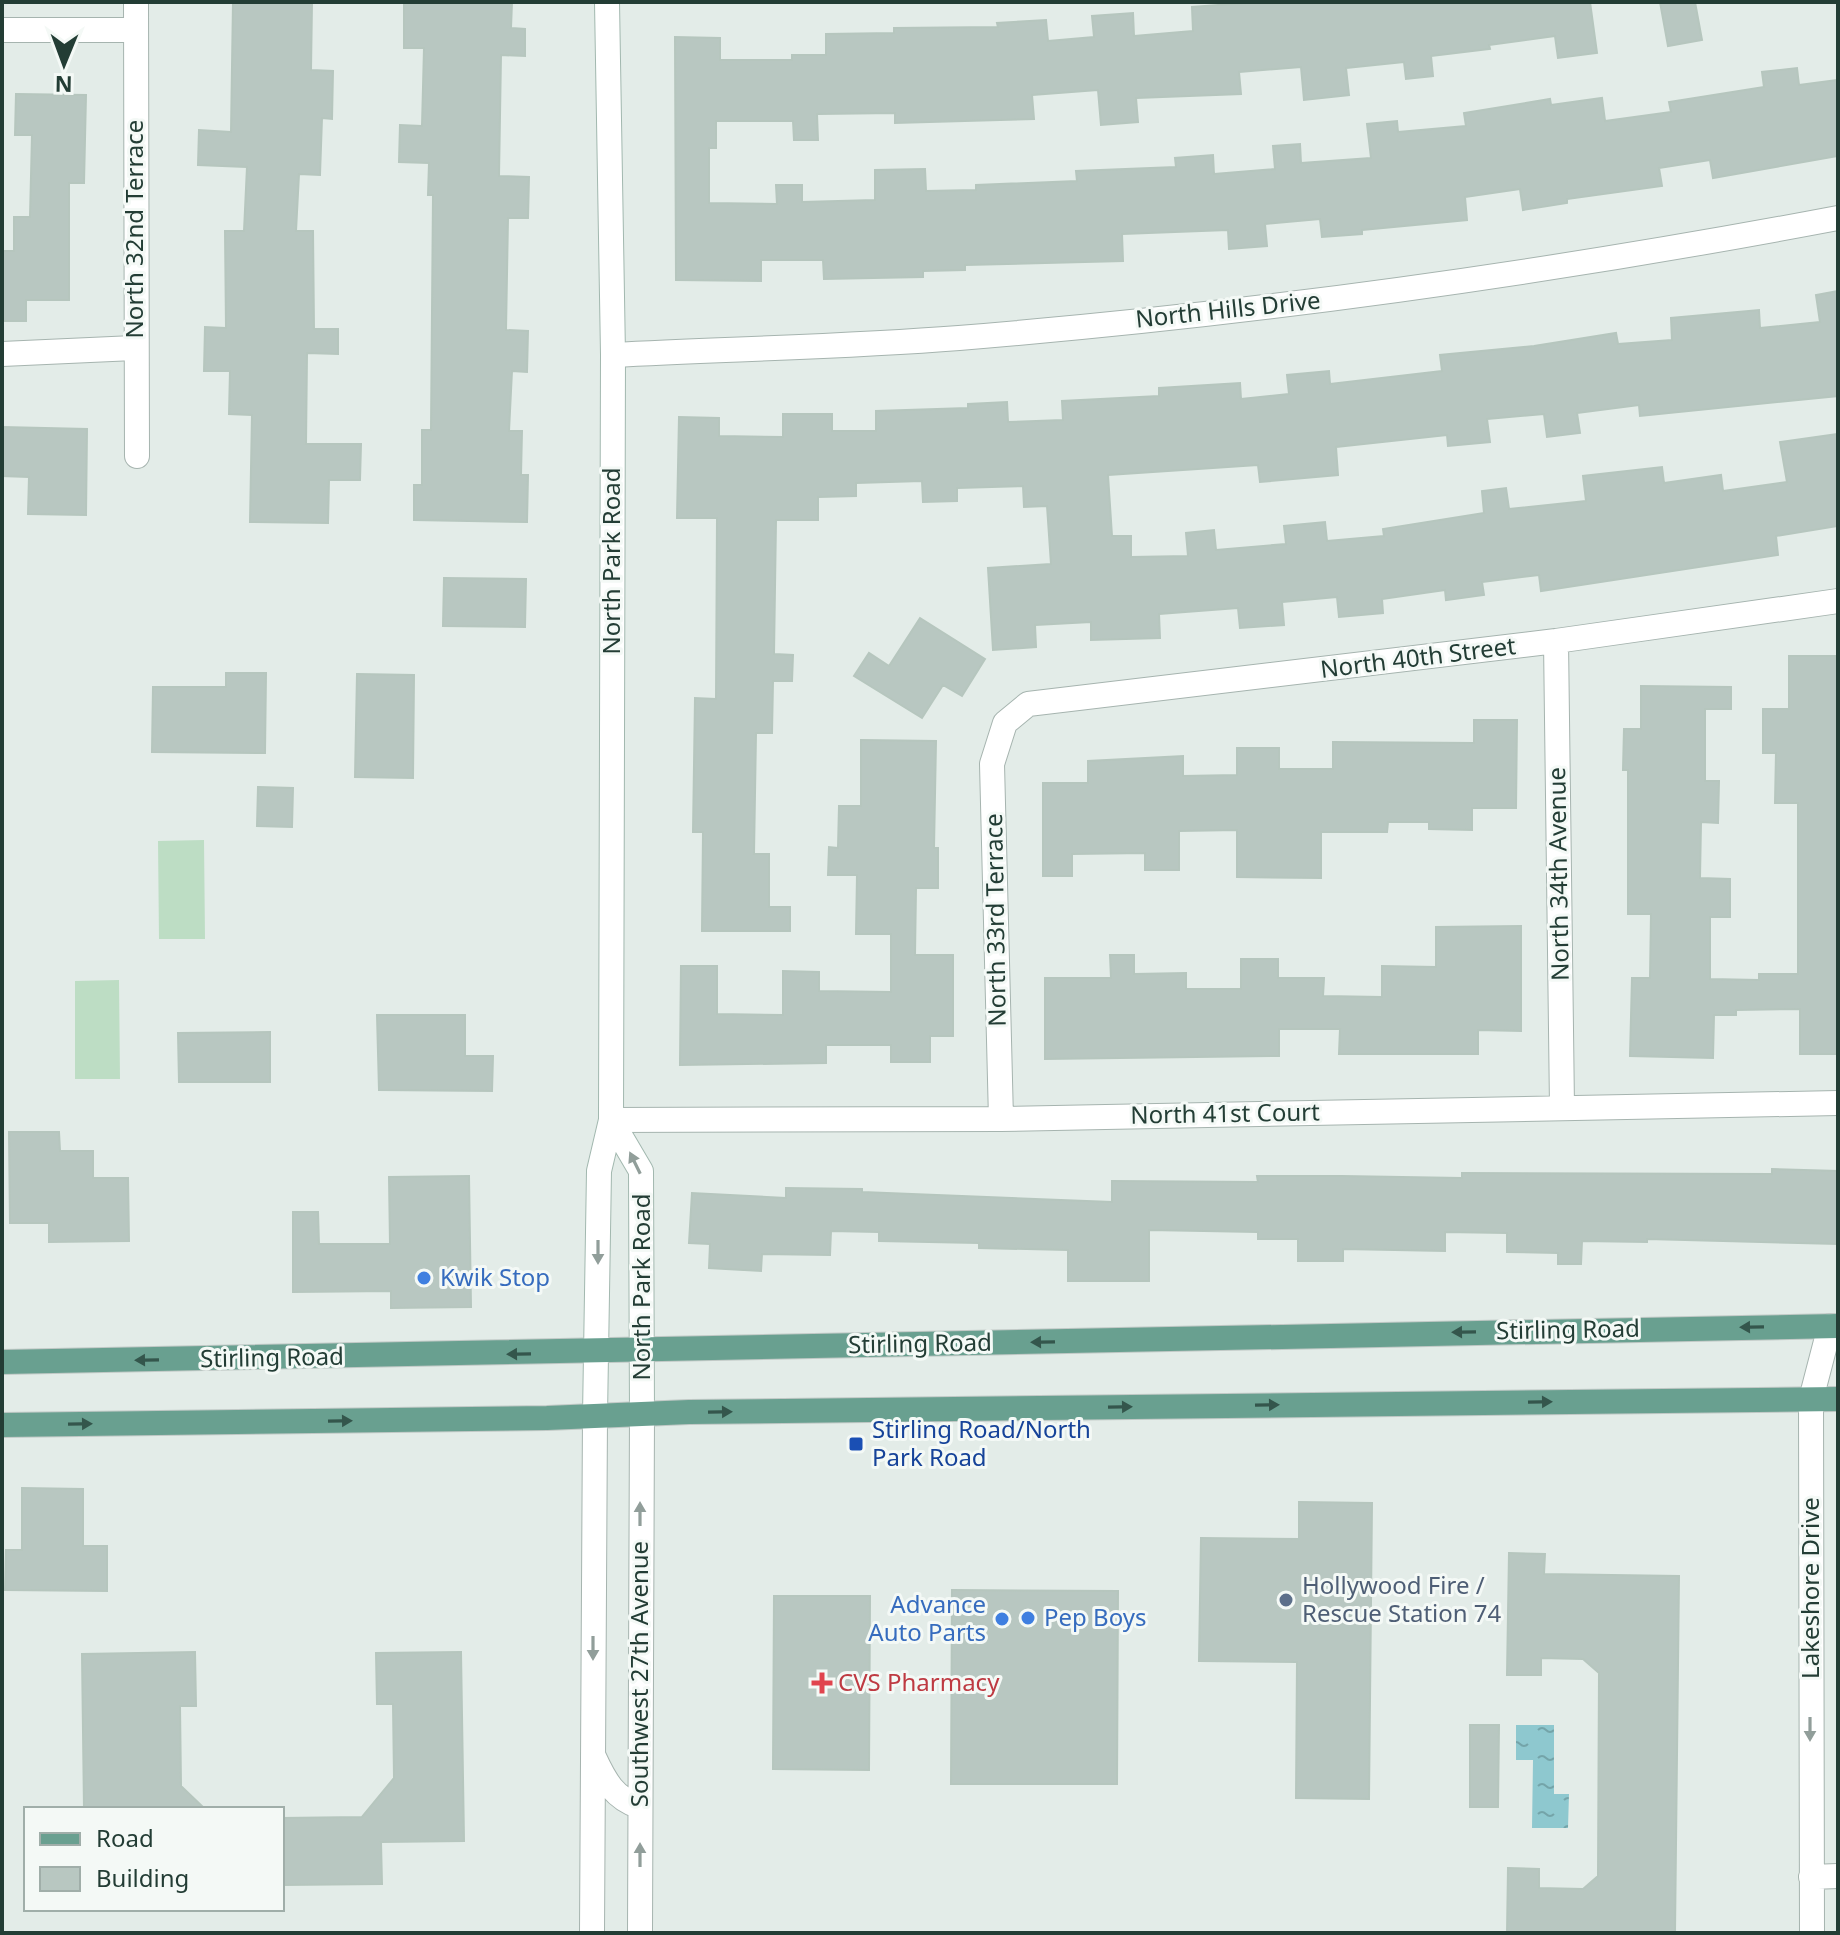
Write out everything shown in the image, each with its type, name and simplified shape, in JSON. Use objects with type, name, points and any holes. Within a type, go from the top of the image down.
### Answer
[{"type":"main road","name":"Stirling Road","points":[[2,1362],[1835,1334]]},
{"type":"main road","points":[[2,1425],[1838,1399]]},
{"type":"street","name":"North 32nd Terrace","points":[[136,2],[134,348],[137,456]]},
{"type":"street","name":"North Park Road","points":[[595,1416],[599,1171],[611,1120],[613,355],[607,2]]},
{"type":"street","points":[[2,30],[136,30]]},
{"type":"street","name":"North Hills Drive","points":[[613,355],[958,338],[1357,297],[1707,243],[1838,218]]},
{"type":"street","points":[[2,354],[134,348]]},
{"type":"street","name":"North 40th Street","points":[[1005,723],[1028,704],[1556,641],[1838,601]]},
{"type":"street","name":"North 34th Avenue","points":[[1556,641],[1562,1107]]},
{"type":"street","name":"North 33rd Terrace","points":[[1001,1119],[992,764],[1005,723]]},
{"type":"street","name":"North 41st Court","points":[[611,1120],[1001,1119],[1838,1103]]},
{"type":"street","name":"North Park Road","points":[[611,1120],[641,1171],[642,1414]]},
{"type":"street","name":"Lakeshore Drive","points":[[1812,1933],[1811,1399],[1835,1334]]},
{"type":"street","name":"Southwest 27th Avenue","points":[[640,1933],[642,1414]]},
{"type":"street","name":"Southwest 27th Avenue","points":[[592,1933],[595,1416]]},
{"type":"street","points":[[593,1755],[606,1783],[622,1801],[640,1807]]},
{"type":"street","points":[[1811,1877],[1838,1876]]},
{"type":"green space","points":[[204,840],[205,939],[159,939],[158,841]]},
{"type":"green space","points":[[119,980],[120,1079],[75,1079],[75,981]]},
{"type":"water","points":[[1516,1725],[1554,1725],[1554,1794],[1569,1794],[1568,1828],[1532,1828],[1533,1760],[1516,1760]]},
{"type":"building","points":[[233,2],[312,2],[311,70],[333,71],[332,119],[322,118],[320,175],[299,174],[296,231],[313,231],[314,329],[338,329],[338,354],[307,353],[306,444],[361,444],[360,480],[329,480],[328,523],[250,522],[252,415],[229,414],[230,371],[204,371],[205,327],[226,328],[225,231],[244,231],[247,167],[198,165],[199,130],[231,132]]},
{"type":"building","points":[[404,2],[512,2],[511,28],[525,29],[525,56],[501,55],[499,176],[529,177],[528,218],[508,218],[506,330],[528,331],[527,372],[512,371],[509,431],[522,431],[521,475],[528,475],[527,522],[414,520],[414,485],[422,485],[422,430],[431,430],[433,195],[428,195],[429,163],[399,162],[400,125],[422,126],[424,48],[404,48]]},
{"type":"building","points":[[1259,2],[1590,2],[1597,53],[1558,58],[1555,36],[1489,45],[1490,49],[1431,56],[1433,76],[1406,79],[1404,62],[1346,68],[1349,95],[1304,100],[1301,67],[1239,72],[1241,94],[1136,98],[1138,122],[1101,125],[1098,90],[1032,95],[1034,119],[895,123],[895,113],[817,114],[818,140],[794,140],[793,121],[716,121],[716,148],[709,148],[709,203],[777,204],[776,185],[802,185],[802,202],[875,200],[875,170],[925,169],[926,191],[976,190],[976,185],[1077,181],[1076,171],[1176,167],[1175,158],[1213,155],[1214,174],[1275,169],[1273,146],[1300,144],[1301,163],[1371,158],[1367,124],[1397,121],[1398,132],[1466,126],[1464,113],[1550,99],[1551,105],[1602,98],[1605,121],[1671,112],[1669,102],[1764,87],[1762,72],[1797,68],[1799,85],[1838,80],[1838,156],[1713,178],[1710,160],[1659,168],[1662,186],[1567,199],[1567,203],[1523,210],[1520,189],[1465,197],[1467,220],[1362,230],[1362,234],[1322,237],[1320,219],[1265,224],[1267,246],[1229,249],[1228,230],[1122,234],[1123,261],[965,265],[965,270],[923,271],[923,277],[824,279],[823,260],[761,260],[761,281],[676,280],[675,37],[720,38],[720,60],[792,60],[792,55],[826,55],[826,34],[894,33],[894,28],[998,27],[997,23],[1046,20],[1048,41],[1094,37],[1092,16],[1133,13],[1134,36],[1193,31],[1192,7]]},
{"type":"building","points":[[1660,2],[1695,2],[1702,40],[1668,46]]},
{"type":"building","points":[[16,94],[86,95],[84,183],[69,183],[69,300],[26,300],[26,321],[2,321],[2,251],[14,251],[14,217],[30,217],[32,135],[15,135]]},
{"type":"building","points":[[1838,291],[1838,396],[1640,416],[1639,405],[1577,413],[1580,433],[1547,437],[1544,414],[1487,419],[1490,442],[1448,446],[1447,435],[1336,447],[1338,475],[1260,482],[1258,465],[1108,475],[1112,536],[1131,536],[1131,557],[1188,556],[1186,533],[1214,530],[1216,550],[1286,544],[1284,526],[1325,522],[1327,541],[1384,536],[1383,529],[1484,513],[1482,491],[1506,488],[1509,509],[1586,501],[1583,476],[1662,467],[1664,483],[1721,475],[1723,491],[1787,482],[1780,442],[1838,434],[1838,526],[1776,536],[1778,555],[1541,591],[1539,575],[1482,582],[1484,595],[1446,600],[1445,590],[1382,599],[1383,613],[1339,617],[1337,597],[1282,602],[1284,625],[1240,628],[1238,608],[1159,614],[1160,638],[1091,640],[1091,622],[1035,625],[1036,647],[993,650],[988,568],[1051,564],[1047,506],[1024,507],[1023,486],[957,488],[957,501],[923,502],[922,481],[856,483],[856,496],[818,497],[818,520],[776,520],[774,654],[793,655],[792,681],[773,681],[772,733],[756,733],[754,854],[769,854],[769,907],[790,907],[790,931],[702,931],[703,832],[693,832],[695,698],[716,699],[717,518],[677,518],[679,417],[719,418],[719,436],[783,437],[783,414],[832,414],[832,431],[876,431],[876,411],[968,408],[968,404],[1007,402],[1008,422],[1063,420],[1062,401],[1159,396],[1159,388],[1240,383],[1241,399],[1289,394],[1287,375],[1329,371],[1330,384],[1442,371],[1440,355],[1534,346],[1616,333],[1618,344],[1672,340],[1671,318],[1759,310],[1760,328],[1820,322],[1816,295]]},
{"type":"building","points":[[2,427],[87,429],[86,515],[28,514],[29,477],[2,476]]},
{"type":"building","points":[[444,578],[526,579],[525,627],[443,626]]},
{"type":"building","points":[[920,618],[985,659],[962,696],[943,685],[922,718],[854,676],[869,653],[889,666]]},
{"type":"building","points":[[1789,656],[1838,656],[1838,1054],[1800,1054],[1800,1009],[1736,1010],[1736,1015],[1714,1015],[1713,1058],[1630,1056],[1632,978],[1650,978],[1651,914],[1628,914],[1628,770],[1623,770],[1624,729],[1641,729],[1641,686],[1731,687],[1731,709],[1705,709],[1705,781],[1719,781],[1718,823],[1701,822],[1700,878],[1730,879],[1730,917],[1710,917],[1710,979],[1759,980],[1759,974],[1798,974],[1798,803],[1775,803],[1776,753],[1763,753],[1763,709],[1789,709]]},
{"type":"building","points":[[226,673],[266,673],[265,753],[152,752],[153,687],[226,687]]},
{"type":"building","points":[[357,674],[414,675],[413,778],[355,777]]},
{"type":"building","points":[[1474,720],[1517,720],[1516,808],[1472,808],[1472,830],[1429,829],[1429,822],[1388,822],[1387,832],[1321,832],[1321,878],[1237,877],[1237,830],[1179,831],[1179,870],[1145,870],[1145,853],[1072,854],[1072,876],[1043,876],[1043,783],[1088,783],[1088,761],[1183,756],[1183,776],[1237,775],[1237,748],[1279,748],[1279,769],[1333,769],[1333,742],[1474,743]]},
{"type":"building","points":[[861,740],[936,741],[934,848],[938,848],[938,888],[916,888],[915,955],[953,955],[953,1036],[930,1036],[930,1062],[891,1062],[891,1045],[826,1045],[826,1063],[680,1065],[681,966],[717,966],[717,1014],[783,1015],[783,971],[819,972],[819,991],[891,992],[891,934],[856,934],[857,875],[828,875],[829,847],[838,848],[839,806],[861,806]]},
{"type":"building","points":[[258,787],[293,788],[292,827],[257,826]]},
{"type":"building","points":[[1521,926],[1521,1031],[1478,1030],[1478,1054],[1339,1054],[1340,1029],[1279,1029],[1279,1056],[1045,1059],[1045,978],[1111,978],[1110,955],[1134,955],[1134,974],[1186,973],[1186,989],[1241,989],[1241,959],[1278,959],[1278,978],[1324,978],[1323,996],[1382,997],[1382,966],[1436,967],[1436,927]]},
{"type":"building","points":[[377,1015],[465,1015],[465,1056],[493,1056],[492,1091],[379,1090]]},
{"type":"building","points":[[270,1032],[270,1082],[179,1082],[178,1033]]},
{"type":"building","points":[[9,1132],[59,1132],[60,1151],[93,1151],[93,1178],[128,1178],[129,1241],[49,1242],[49,1223],[10,1223]]},
{"type":"building","points":[[1772,1169],[1838,1171],[1838,1244],[1647,1239],[1647,1242],[1582,1241],[1581,1264],[1558,1264],[1558,1253],[1507,1252],[1507,1233],[1445,1232],[1445,1251],[1343,1249],[1343,1261],[1298,1261],[1298,1239],[1258,1239],[1258,1232],[1149,1230],[1149,1281],[1068,1281],[1068,1250],[979,1248],[979,1243],[879,1241],[879,1232],[831,1231],[830,1255],[762,1254],[761,1271],[709,1268],[710,1244],[689,1243],[692,1193],[786,1198],[786,1188],[862,1189],[862,1192],[1112,1202],[1112,1181],[1258,1182],[1257,1176],[1462,1178],[1462,1173],[1772,1174]]},
{"type":"building","points":[[469,1176],[471,1307],[391,1308],[391,1291],[293,1292],[293,1212],[318,1212],[319,1244],[390,1244],[389,1177]]},
{"type":"building","points":[[22,1488],[83,1489],[83,1546],[107,1546],[107,1591],[5,1590],[6,1550],[22,1550]]},
{"type":"building","name":"Hollywood Fire / Rescue Station 74","points":[[1299,1502],[1372,1503],[1369,1799],[1296,1798],[1297,1662],[1199,1661],[1201,1538],[1299,1539]]},
{"type":"building","points":[[1509,1553],[1545,1554],[1544,1574],[1679,1576],[1675,1933],[1507,1933],[1508,1868],[1539,1869],[1539,1888],[1583,1889],[1598,1876],[1599,1673],[1583,1659],[1541,1658],[1541,1675],[1507,1675]]},
{"type":"building","points":[[952,1590],[1118,1591],[1117,1784],[951,1784]]},
{"type":"building","name":"CVS Pharmacy","points":[[774,1596],[870,1596],[869,1770],[773,1769]]},
{"type":"building","points":[[195,1652],[196,1706],[180,1706],[181,1786],[203,1807],[84,1807],[82,1654]]},
{"type":"building","points":[[461,1652],[464,1841],[381,1842],[382,1884],[284,1885],[284,1818],[362,1817],[394,1778],[393,1704],[377,1704],[376,1653]]},
{"type":"building","points":[[1470,1725],[1499,1725],[1498,1807],[1470,1807]]},
{"type":"place","name":"Kwik Stop","points":[[424,1278]]},
{"type":"place","name":"Stirling Road/North Park Road","points":[[856,1444]]},
{"type":"place","name":"Hollywood Fire / Rescue Station 74","points":[[1286,1600]]},
{"type":"place","name":"Pep Boys","points":[[1028,1618]]},
{"type":"place","name":"Advance Auto Parts","points":[[1002,1619]]},
{"type":"place","name":"CVS Pharmacy","points":[[822,1683]]}]
